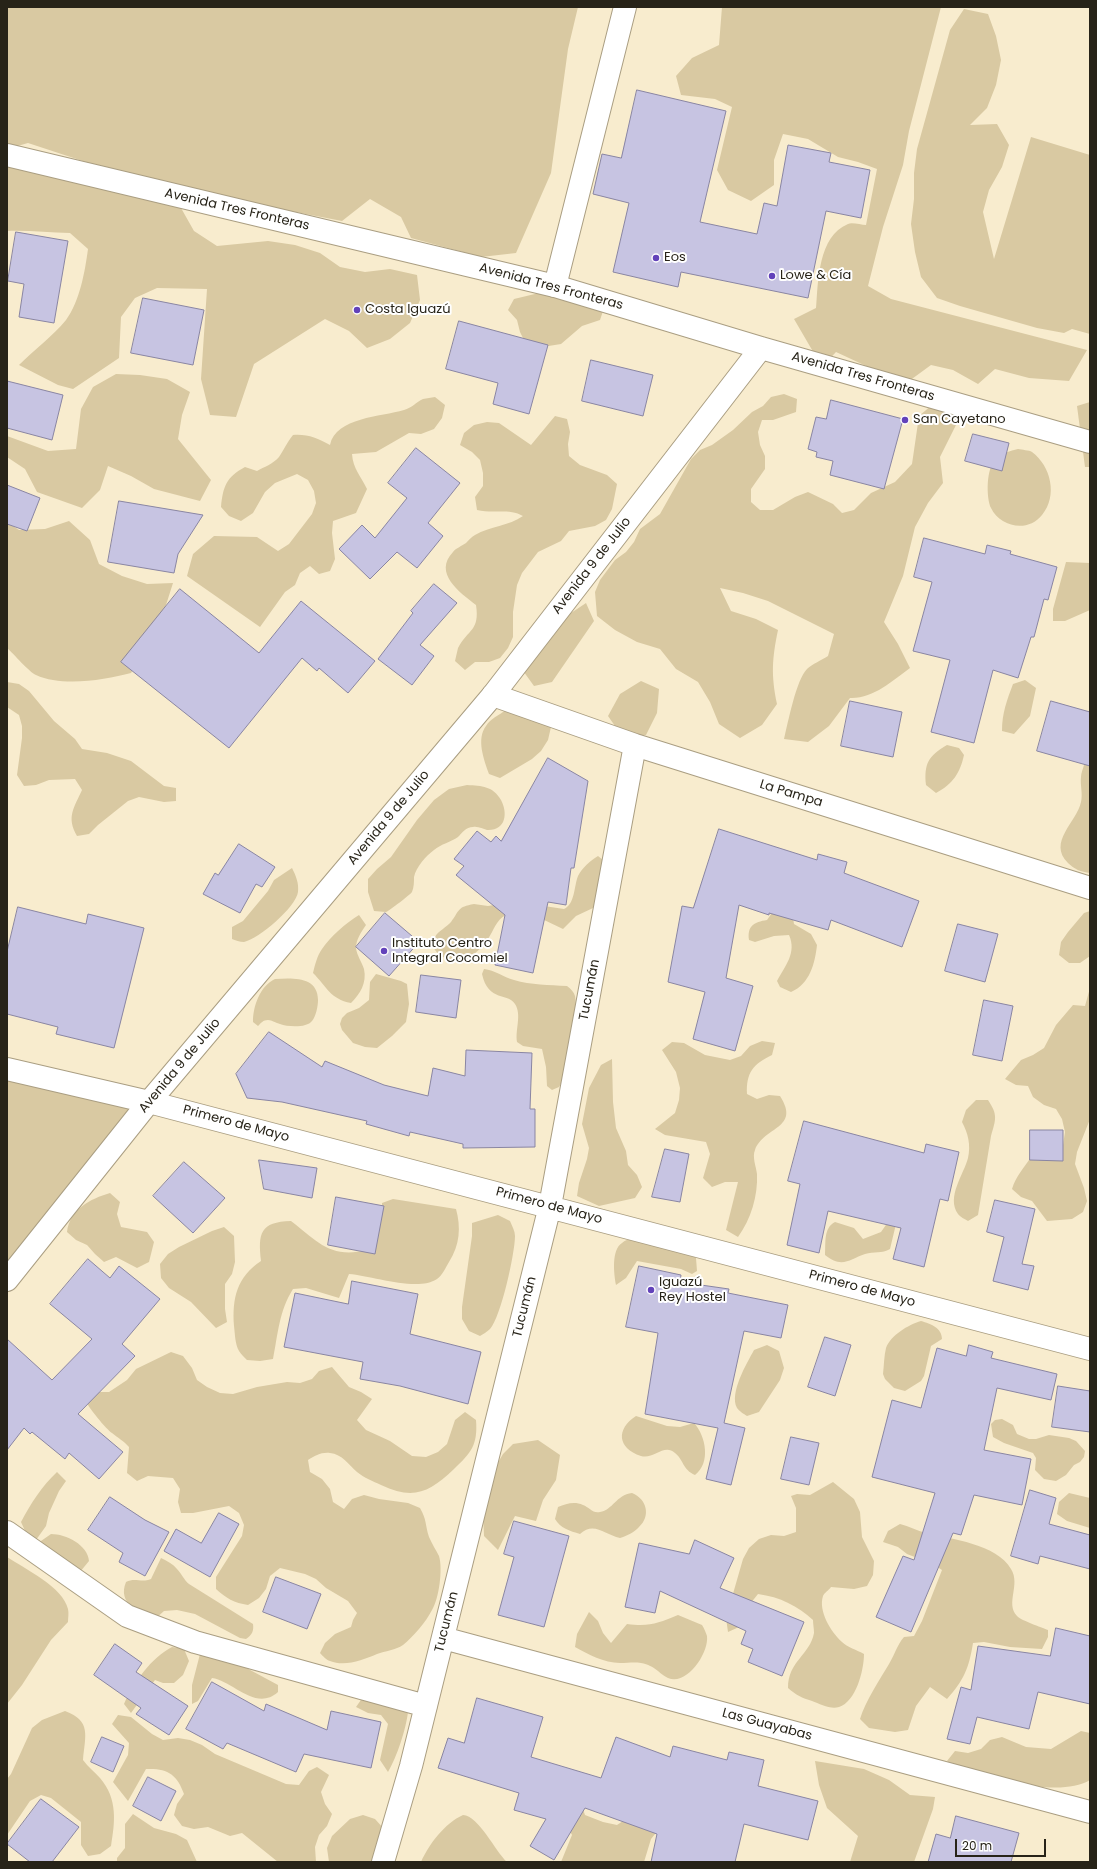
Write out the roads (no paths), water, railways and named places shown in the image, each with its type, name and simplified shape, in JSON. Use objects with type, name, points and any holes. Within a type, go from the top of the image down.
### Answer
[{"type":"street","points":[[554,286],[625,7]]},
{"type":"street","name":"Avenida Tres Fronteras","points":[[7,155],[554,286],[761,348],[1090,442]]},
{"type":"street","name":"Avenida 9 de Julio","points":[[7,1280],[149,1102],[493,695],[761,348]]},
{"type":"street","name":"La Pampa","points":[[493,695],[635,745],[1090,888]]},
{"type":"street","name":"Tucumán","points":[[384,1862],[411,1766],[550,1206],[635,745]]},
{"type":"street","name":"Primero de Mayo","points":[[7,1069],[149,1102],[550,1206],[1090,1349]]},
{"type":"street","points":[[7,1532],[127,1616],[195,1642],[426,1706]]},
{"type":"street","name":"Las Guayabas","points":[[443,1638],[1090,1812]]},
{"type":"place","name":"Eos","points":[[656,258]]},
{"type":"place","name":"Lowe & Cía","points":[[772,276]]},
{"type":"place","name":"Costa Iguazú","points":[[357,310]]},
{"type":"place","name":"San Cayetano","points":[[905,420]]},
{"type":"place","name":"Instituto Centro Integral Cocomiel","points":[[384,951]]},
{"type":"place","name":"Iguazú Rey Hostel","points":[[651,1290]]}]
